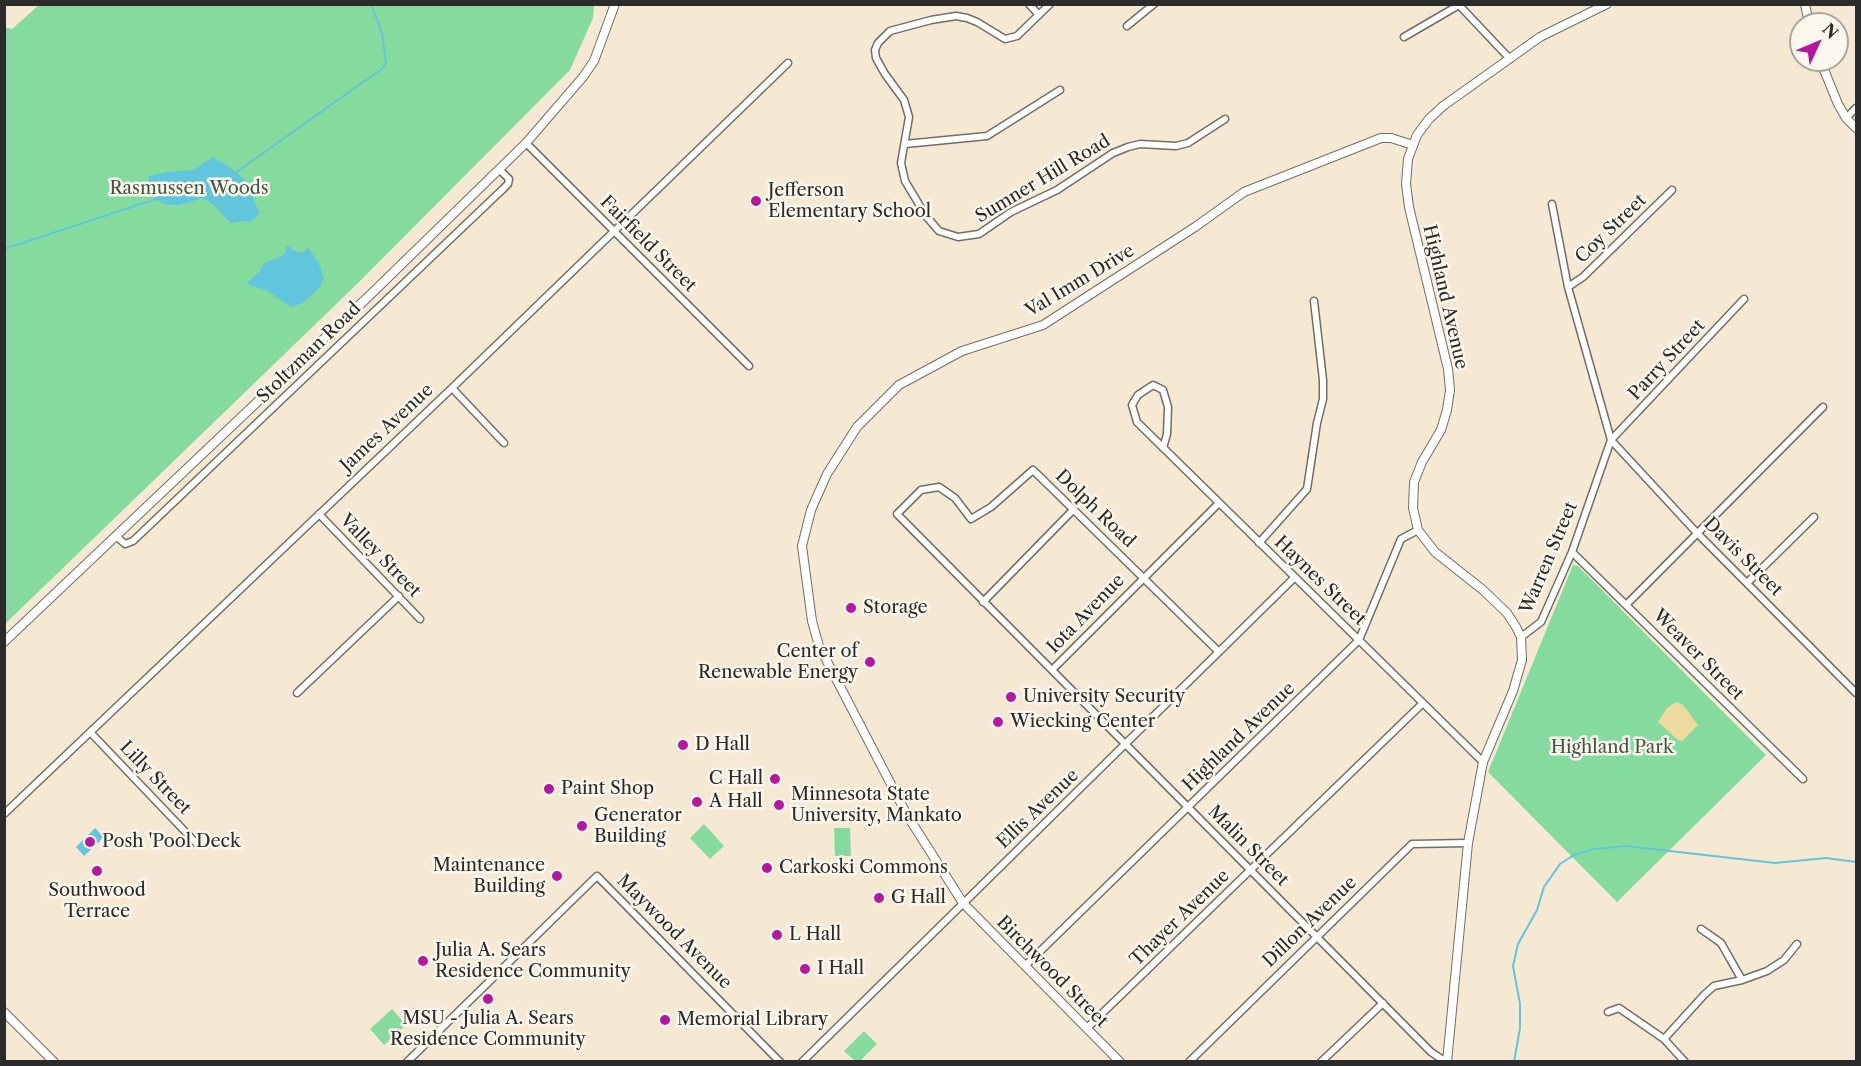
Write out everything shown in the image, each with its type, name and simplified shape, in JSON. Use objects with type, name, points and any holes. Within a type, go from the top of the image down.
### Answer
[{"type":"street","name":"Stoltzman Road","points":[[4,642],[526,143],[594,61],[615,4]]},
{"type":"street","points":[[1029,4],[1039,15],[1050,4]]},
{"type":"street","points":[[1127,26],[1154,4]]},
{"type":"street","points":[[1404,37],[1458,5],[1510,59]]},
{"type":"street","name":"Highland Avenue","points":[[1025,966],[1359,640],[1401,539],[1418,530],[1413,508],[1414,482],[1422,462],[1441,430],[1450,390],[1448,369],[1406,184],[1408,159],[1413,145],[1417,135],[1429,119],[1443,106],[1540,37],[1603,6]]},
{"type":"street","name":"Sumner Hill Road","points":[[1039,15],[1017,36],[1005,39],[977,22],[956,16],[915,24],[890,31],[881,38],[875,50],[876,58],[907,107],[909,117],[902,173],[909,190],[939,231],[948,235],[968,237],[979,234],[1011,212],[1057,190],[1113,153],[1140,144],[1176,146],[1188,143],[1225,119]]},
{"type":"street","name":"James Avenue","points":[[4,814],[452,388],[788,63]]},
{"type":"street","points":[[1825,72],[1846,118],[1857,128]]},
{"type":"street","points":[[905,144],[987,136],[1060,90]]},
{"type":"street","points":[[1846,118],[1857,108]]},
{"type":"street","name":"Val Imm Drive","points":[[963,903],[907,815],[819,646],[812,621],[802,546],[811,510],[827,474],[857,427],[899,384],[962,351],[1043,326],[1185,234],[1244,192],[1382,138],[1391,138],[1413,145]]},
{"type":"street","name":"Fairfield Street","points":[[526,143],[749,366]]},
{"type":"street","name":"Stoltzman Road","points":[[116,536],[125,544],[130,544],[503,189],[508,184],[508,179],[500,170]]},
{"type":"street","name":"Coy Street","points":[[1568,287],[1583,277],[1672,190]]},
{"type":"street","points":[[1552,204],[1568,287],[1611,440]]},
{"type":"street","name":"Parry Street","points":[[1611,440],[1744,299]]},
{"type":"street","points":[[1259,543],[1307,489],[1323,399],[1314,301]]},
{"type":"street","name":"Haynes Street","points":[[1163,448],[1167,434],[1168,407],[1163,390],[1153,385],[1138,394],[1132,405],[1137,423],[1483,762]]},
{"type":"street","points":[[452,388],[504,443]]},
{"type":"street","points":[[1626,605],[1823,407]]},
{"type":"street","name":"Davis Street","points":[[1611,440],[1697,533],[1857,693]]},
{"type":"street","name":"Warren Street","points":[[1447,1062],[1468,843],[1483,762],[1513,691],[1522,660],[1521,637],[1541,622],[1572,552],[1611,440]]},
{"type":"street","name":"Dolph Road","points":[[915,496],[921,490],[939,487],[955,498],[971,519],[991,507],[1033,470],[1219,652]]},
{"type":"street","name":"Malin Street","points":[[915,496],[897,514],[1431,1052],[1447,1062]]},
{"type":"street","name":"Iota Avenue","points":[[1052,670],[1219,503]]},
{"type":"street","points":[[983,602],[1073,510]]},
{"type":"street","name":"Valley Street","points":[[319,514],[420,619]]},
{"type":"street","points":[[1747,583],[1814,517]]},
{"type":"street","points":[[1418,530],[1435,552],[1483,590],[1507,613],[1521,637]]},
{"type":"street","name":"Weaver Street","points":[[1572,552],[1803,779]]},
{"type":"street","name":"Ellis Avenue","points":[[802,1062],[1295,577]]},
{"type":"street","points":[[297,693],[399,596]]},
{"type":"street","name":"Thayer Avenue","points":[[1087,1028],[1423,703]]},
{"type":"street","name":"Lilly Street","points":[[90,732],[197,844]]},
{"type":"street","name":"Dillon Avenue","points":[[1189,1062],[1412,844],[1468,843]]},
{"type":"street","name":"Maywood Avenue","points":[[407,1062],[597,876],[780,1062]]},
{"type":"street","name":"Birchwood Street","points":[[963,903],[1120,1062]]},
{"type":"street","points":[[1701,929],[1721,943],[1742,980]]},
{"type":"street","points":[[1664,1040],[1714,986],[1742,980],[1767,971],[1784,960],[1797,944]]},
{"type":"street","points":[[1321,1062],[1383,1003]]},
{"type":"street","points":[[1608,1012],[1619,1008],[1664,1040],[1685,1062]]},
{"type":"street","points":[[4,1012],[54,1062]]},
{"type":"green space","name":"Rasmussen Woods","points":[[40,4],[594,5],[593,18],[570,70],[356,285],[5,624],[5,27],[12,29]]},
{"type":"green space","name":"Highland Park","points":[[1573,565],[1578,566],[1766,755],[1617,902],[1488,772]]},
{"type":"green space","points":[[704,824],[724,846],[710,859],[690,838]]},
{"type":"green space","points":[[834,828],[850,828],[851,856],[835,856]]},
{"type":"green space","points":[[392,1009],[406,1025],[384,1045],[370,1029]]},
{"type":"green space","points":[[864,1031],[877,1044],[860,1061],[855,1061],[844,1051]]},
{"type":"sand","points":[[1676,702],[1683,705],[1698,725],[1682,741],[1658,722],[1667,708]]},
{"type":"water","points":[[213,157],[249,183],[254,202],[260,213],[254,219],[249,222],[231,223],[210,202],[202,198],[177,205],[164,204],[156,199],[148,184],[149,176],[193,170]]},
{"type":"water","points":[[287,245],[294,251],[302,253],[308,247],[318,262],[324,278],[320,287],[312,295],[302,303],[291,307],[266,290],[247,283],[262,269],[263,264],[285,254]]},
{"type":"water","name":"Posh 'Pool Deck","points":[[95,828],[104,837],[84,856],[76,847]]},
{"type":"waterway","points":[[235,173],[383,68],[386,63],[382,33],[371,4]]},
{"type":"waterway","points":[[4,249],[156,199]]},
{"type":"waterway","points":[[1514,1062],[1520,1028],[1520,1004],[1513,966],[1518,944],[1537,910],[1544,887],[1560,864],[1574,855],[1594,849],[1626,846],[1775,863],[1826,858],[1856,862]]},
{"type":"place","name":"Jefferson Elementary School","points":[[756,201]]},
{"type":"place","name":"Storage","points":[[851,608]]},
{"type":"place","name":"Center of Renewable Energy","points":[[870,662]]},
{"type":"place","name":"University Security","points":[[1011,697]]},
{"type":"place","name":"Wiecking Center","points":[[998,722]]},
{"type":"place","name":"D Hall","points":[[683,745]]},
{"type":"place","name":"C Hall","points":[[775,779]]},
{"type":"place","name":"Paint Shop","points":[[549,789]]},
{"type":"place","name":"A Hall","points":[[697,802]]},
{"type":"place","name":"Minnesota State University, Mankato","points":[[779,805]]},
{"type":"place","name":"Generator Building","points":[[582,826]]},
{"type":"place","name":"Posh 'Pool Deck","points":[[90,842]]},
{"type":"place","name":"Carkoski Commons","points":[[767,868]]},
{"type":"place","name":"Southwood Terrace","points":[[97,871]]},
{"type":"place","name":"Maintenance Building","points":[[557,876]]},
{"type":"place","name":"G Hall","points":[[879,898]]},
{"type":"place","name":"L Hall","points":[[777,935]]},
{"type":"place","name":"Julia A. Sears Residence Community","points":[[423,961]]},
{"type":"place","name":"I Hall","points":[[805,969]]},
{"type":"place","name":"MSU - Julia A. Sears Residence Community","points":[[488,999]]},
{"type":"place","name":"Memorial Library","points":[[665,1020]]}]
